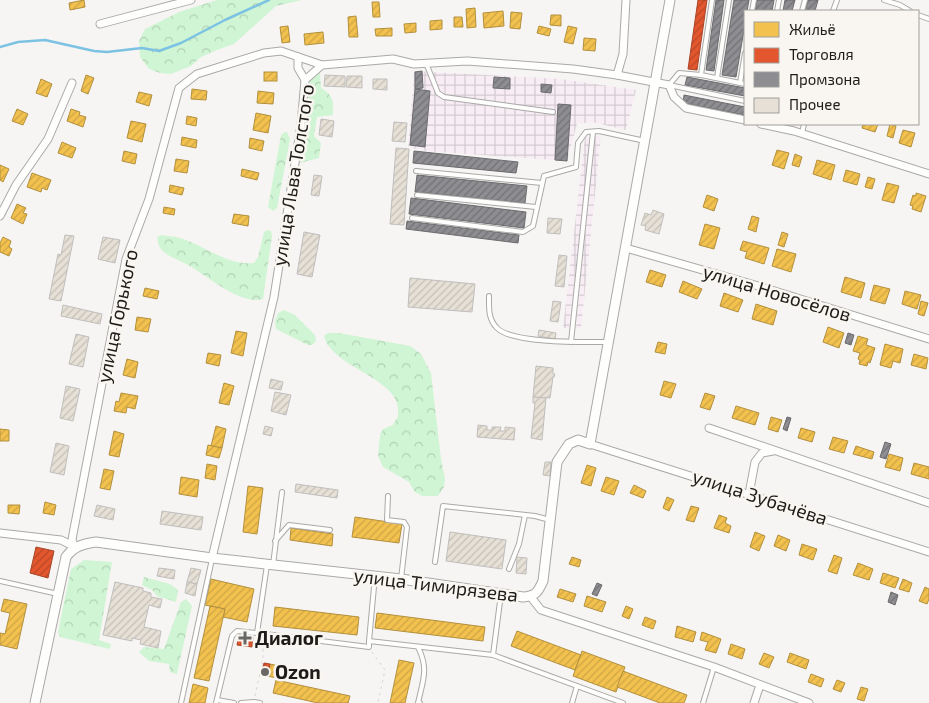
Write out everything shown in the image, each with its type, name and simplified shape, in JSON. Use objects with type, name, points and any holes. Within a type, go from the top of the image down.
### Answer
[{"type":"street","points":[[100,24],[191,0]]},
{"type":"street","points":[[617,75],[623,54],[626,0]]},
{"type":"street","points":[[530,596],[538,592],[543,581],[557,462],[569,444],[578,440],[590,444],[670,0]]},
{"type":"street","name":"улица Горького","points":[[35,703],[66,557],[73,549],[73,534],[126,259],[149,199],[179,88],[197,74],[264,54],[281,51],[298,57]]},
{"type":"street","points":[[305,80],[298,68],[298,57],[322,65]]},
{"type":"street","name":"улица Льва Толстого","points":[[212,558],[274,297],[301,125],[305,80],[322,65],[393,59],[414,64],[467,61],[573,69],[669,85]]},
{"type":"street","points":[[0,216],[16,185],[48,140],[72,83]]},
{"type":"street","points":[[669,85],[674,98],[686,108],[744,120]]},
{"type":"street","points":[[766,125],[802,133],[929,174]]},
{"type":"street","name":"улица Новосёлов","points":[[626,248],[765,288],[929,339]]},
{"type":"street","points":[[709,428],[929,503]]},
{"type":"street","name":"улица Зубачёва","points":[[590,444],[929,552]]},
{"type":"street","points":[[749,494],[755,462],[762,453],[773,451]]},
{"type":"street","points":[[0,533],[61,540],[69,543],[73,549]]},
{"type":"street","name":"улица Тимирязева","points":[[73,549],[80,545],[96,542],[212,558],[401,579],[501,594],[530,596],[541,610],[714,667],[809,703]]},
{"type":"street","points":[[754,703],[760,685]]},
{"type":"lane","points":[[701,75],[712,0]]},
{"type":"lane","points":[[717,78],[729,0]]},
{"type":"lane","points":[[884,0],[908,10]]},
{"type":"lane","points":[[426,63],[438,93],[444,97],[553,112]]},
{"type":"lane","points":[[669,85],[680,73],[743,83],[744,68]]},
{"type":"lane","points":[[669,85],[744,101]]},
{"type":"lane","points":[[802,133],[804,125]]},
{"type":"lane","points":[[412,218],[523,232],[533,226],[544,176],[576,166],[578,143],[586,132],[599,131],[645,141]]},
{"type":"lane","points":[[571,342],[593,132]]},
{"type":"lane","points":[[416,171],[542,183]]},
{"type":"lane","points":[[417,195],[536,207]]},
{"type":"lane","points":[[490,296],[489,313],[491,320],[501,331],[518,337],[571,342],[608,342]]},
{"type":"lane","points":[[256,633],[275,542],[282,492]]},
{"type":"lane","points":[[388,496],[387,520],[404,522],[407,527],[401,579]]},
{"type":"lane","points":[[435,562],[443,506],[525,515],[550,520]]},
{"type":"lane","points":[[508,569],[519,544],[525,515]]},
{"type":"lane","points":[[275,542],[289,525],[330,530]]},
{"type":"lane","points":[[181,703],[212,558]]},
{"type":"lane","points":[[234,703],[216,702],[232,636],[237,631],[369,647],[375,576]]},
{"type":"lane","points":[[0,581],[58,594]]},
{"type":"lane","points":[[494,655],[501,594]]},
{"type":"lane","points":[[369,641],[494,655],[623,703]]},
{"type":"lane","points":[[418,647],[424,660],[424,674],[418,703],[420,703]]},
{"type":"lane","points":[[703,703],[714,667]]},
{"type":"lane","points":[[572,703],[577,686]]},
{"type":"lane","points":[[241,703],[260,703]]},
{"type":"path","points":[[254,702],[263,658],[262,634]]},
{"type":"path","points":[[369,647],[385,670],[378,703]]},
{"type":"shaded area","points":[[414,71],[561,79],[636,90],[626,130],[592,122],[577,124],[567,161],[426,151],[408,147]]},
{"type":"shaded area","points":[[595,136],[601,136],[581,329],[576,328]]},
{"type":"shaded area","points":[[585,137],[591,138],[569,328],[563,328]]},
{"type":"green space","points":[[217,0],[302,0],[276,6],[234,44],[201,57],[191,66],[171,74],[149,69],[140,57],[139,41],[145,29],[179,12]]},
{"type":"green space","points":[[320,73],[321,88],[332,99],[333,115],[317,117],[314,136],[321,143],[319,158],[300,163],[306,125],[309,82]]},
{"type":"green space","points":[[287,132],[290,139],[277,208],[273,211],[268,207],[281,135]]},
{"type":"green space","points":[[271,231],[272,236],[263,299],[254,300],[234,294],[188,265],[168,255],[159,246],[157,238],[160,235],[178,237],[225,258],[244,263],[254,263],[258,257],[264,232]]},
{"type":"green space","points":[[284,310],[295,315],[315,335],[316,341],[312,345],[308,345],[276,329],[275,321],[278,313]]},
{"type":"green space","points":[[328,333],[339,333],[410,346],[421,354],[431,373],[445,479],[444,487],[438,496],[422,496],[414,491],[409,482],[383,467],[378,456],[380,435],[383,429],[393,425],[398,415],[397,402],[379,382],[340,357],[330,347],[324,336]]},
{"type":"green space","points":[[84,560],[112,562],[99,640],[111,644],[110,649],[60,637],[58,632],[71,569]]},
{"type":"green space","points":[[144,577],[170,584],[178,590],[176,602],[157,596],[152,590],[142,585]]},
{"type":"green space","points":[[186,599],[192,606],[177,674],[170,672],[169,664],[149,661],[139,652],[144,647],[164,649],[181,602]]},
{"type":"building: Жильё","points":[[84,0],[85,7],[70,10],[69,3]]},
{"type":"building: Жильё","points":[[372,2],[379,2],[380,17],[373,17]]},
{"type":"building: Жильё","points":[[475,8],[476,27],[467,28],[466,9]]},
{"type":"building: Жильё","points":[[503,11],[504,26],[484,28],[483,13]]},
{"type":"building: Жильё","points":[[511,12],[522,13],[520,29],[510,28]]},
{"type":"building: Жильё","points":[[551,15],[561,15],[561,26],[550,25]]},
{"type":"building: Жильё","points":[[356,16],[358,37],[349,37],[348,17]]},
{"type":"building: Жильё","points":[[454,17],[462,17],[463,27],[454,27]]},
{"type":"building: Жильё","points":[[442,20],[442,29],[430,30],[430,21]]},
{"type":"building: Жильё","points":[[416,23],[416,32],[405,33],[404,24]]},
{"type":"building: Жильё","points":[[288,26],[290,42],[282,43],[280,27]]},
{"type":"building: Жильё","points":[[539,26],[551,29],[549,36],[537,33]]},
{"type":"building: Жильё","points":[[568,26],[577,28],[573,44],[564,42]]},
{"type":"building: Жильё","points":[[392,28],[392,36],[376,36],[375,29]]},
{"type":"building: Жильё","points":[[323,32],[324,43],[305,45],[304,34]]},
{"type":"building: Жильё","points":[[584,38],[596,39],[595,51],[583,50]]},
{"type":"building: Жильё","points":[[264,72],[277,72],[277,81],[264,81]]},
{"type":"building: Жильё","points":[[86,75],[94,78],[88,94],[81,91]]},
{"type":"building: Жильё","points":[[41,79],[52,84],[47,97],[36,93]]},
{"type":"building: Жильё","points":[[192,89],[207,91],[206,100],[191,99]]},
{"type":"building: Жильё","points":[[258,91],[274,93],[273,104],[257,103]]},
{"type":"building: Жильё","points":[[139,92],[152,95],[149,106],[136,102]]},
{"type":"building: Жильё","points":[[17,109],[28,114],[23,125],[12,121]]},
{"type":"building: Жильё","points":[[71,109],[80,112],[79,115],[86,117],[83,127],[67,121]]},
{"type":"building: Жильё","points":[[256,113],[271,116],[268,133],[253,130]]},
{"type":"building: Жильё","points":[[187,116],[197,118],[196,126],[186,124]]},
{"type":"building: Жильё","points":[[131,121],[146,124],[142,142],[127,138]]},
{"type":"building: Жильё","points":[[863,125],[878,125],[875,132],[862,128]]},
{"type":"building: Жильё","points":[[890,125],[896,126],[893,138],[887,136]]},
{"type":"building: Жильё","points":[[903,130],[915,133],[911,147],[899,143]]},
{"type":"building: Жильё","points":[[182,137],[197,140],[196,148],[181,145]]},
{"type":"building: Жильё","points":[[250,138],[264,141],[262,151],[249,148]]},
{"type":"building: Жильё","points":[[62,142],[76,148],[72,158],[58,153]]},
{"type":"building: Жильё","points":[[777,150],[789,153],[784,169],[772,165]]},
{"type":"building: Жильё","points":[[124,151],[137,154],[135,164],[122,161]]},
{"type":"building: Жильё","points":[[795,154],[802,157],[799,167],[792,165]]},
{"type":"building: Жильё","points":[[176,159],[189,161],[187,173],[174,171]]},
{"type":"building: Жильё","points":[[817,160],[835,165],[831,180],[813,174]]},
{"type":"building: Жильё","points":[[0,165],[9,169],[3,182],[0,180]]},
{"type":"building: Жильё","points":[[242,169],[259,173],[257,180],[241,176]]},
{"type":"building: Жильё","points":[[846,170],[860,174],[857,185],[843,181]]},
{"type":"building: Жильё","points":[[32,173],[51,180],[47,190],[42,188],[41,192],[27,187]]},
{"type":"building: Жильё","points":[[868,177],[875,179],[872,189],[865,187]]},
{"type":"building: Жильё","points":[[887,183],[899,186],[894,203],[882,200]]},
{"type":"building: Жильё","points":[[170,185],[184,188],[182,195],[169,192]]},
{"type":"building: Жильё","points":[[916,193],[926,196],[921,212],[912,209],[913,206],[910,205],[913,195],[916,196]]},
{"type":"building: Жильё","points":[[707,195],[718,199],[714,211],[703,207]]},
{"type":"building: Жильё","points":[[17,204],[26,208],[23,213],[27,214],[23,224],[11,218]]},
{"type":"building: Жильё","points":[[164,207],[175,209],[174,215],[163,213]]},
{"type":"building: Жильё","points":[[234,214],[249,216],[248,226],[232,223]]},
{"type":"building: Жильё","points":[[752,216],[759,218],[756,232],[748,229]]},
{"type":"building: Жильё","points":[[705,224],[720,228],[714,249],[699,245]]},
{"type":"building: Жильё","points":[[782,232],[788,234],[784,247],[778,245]]},
{"type":"building: Жильё","points":[[3,237],[11,241],[9,247],[12,249],[9,256],[0,252],[0,243]]},
{"type":"building: Жильё","points":[[743,241],[769,248],[764,264],[745,258],[747,252],[740,250]]},
{"type":"building: Жильё","points":[[777,249],[796,254],[791,272],[772,266]]},
{"type":"building: Жильё","points":[[650,270],[666,275],[662,287],[646,282]]},
{"type":"building: Жильё","points":[[845,277],[865,283],[861,298],[841,292]]},
{"type":"building: Жильё","points":[[683,281],[702,289],[697,299],[679,292]]},
{"type":"building: Жильё","points":[[874,285],[890,289],[885,304],[870,300]]},
{"type":"building: Жильё","points":[[145,288],[159,291],[157,299],[143,296]]},
{"type":"building: Жильё","points":[[905,291],[921,295],[917,309],[902,304]]},
{"type":"building: Жильё","points":[[724,293],[743,300],[738,312],[720,306]]},
{"type":"building: Жильё","points":[[921,301],[928,303],[924,316],[918,314]]},
{"type":"building: Жильё","points":[[756,304],[777,311],[773,325],[752,319]]},
{"type":"building: Жильё","points":[[137,317],[151,319],[148,332],[135,330]]},
{"type":"building: Жильё","points":[[828,327],[844,333],[839,348],[823,342]]},
{"type":"building: Жильё","points":[[236,331],[247,333],[243,356],[231,353]]},
{"type":"building: Жильё","points":[[858,336],[868,339],[866,345],[875,348],[870,363],[868,362],[867,366],[859,364],[860,353],[853,351]]},
{"type":"building: Жильё","points":[[658,342],[667,344],[665,354],[655,352]]},
{"type":"building: Жильё","points":[[885,344],[903,349],[900,363],[893,361],[891,368],[880,365]]},
{"type":"building: Жильё","points":[[208,353],[221,355],[219,366],[206,363]]},
{"type":"building: Жильё","points":[[914,354],[928,358],[926,369],[911,365]]},
{"type":"building: Жильё","points":[[127,359],[138,362],[135,378],[123,375]]},
{"type":"building: Жильё","points":[[664,381],[676,384],[671,398],[660,395]]},
{"type":"building: Жильё","points":[[224,383],[234,386],[229,405],[219,403]]},
{"type":"building: Жильё","points":[[121,393],[138,396],[135,409],[127,407],[126,413],[114,411],[116,401],[119,402]]},
{"type":"building: Жильё","points":[[705,393],[715,396],[710,410],[700,407]]},
{"type":"building: Жильё","points":[[736,406],[759,413],[755,425],[732,418]]},
{"type":"building: Жильё","points":[[771,417],[782,420],[778,432],[768,429]]},
{"type":"building: Жильё","points":[[216,426],[226,429],[222,448],[211,446]]},
{"type":"building: Жильё","points":[[801,428],[815,432],[812,442],[798,438]]},
{"type":"building: Жильё","points":[[0,429],[9,430],[9,441],[0,441]]},
{"type":"building: Жильё","points":[[114,431],[124,434],[119,457],[109,455]]},
{"type":"building: Жильё","points":[[833,437],[848,441],[844,453],[829,449]]},
{"type":"building: Жильё","points":[[208,445],[222,448],[219,458],[206,455]]},
{"type":"building: Жильё","points":[[856,446],[874,452],[872,459],[853,454]]},
{"type":"building: Жильё","points":[[889,454],[903,458],[900,471],[885,467]]},
{"type":"building: Жильё","points":[[914,463],[929,467],[929,479],[911,474]]},
{"type":"building: Жильё","points":[[207,464],[217,466],[215,480],[205,478]]},
{"type":"building: Жильё","points":[[587,465],[596,468],[591,486],[581,483]]},
{"type":"building: Жильё","points":[[104,469],[114,471],[110,490],[100,488]]},
{"type":"building: Жильё","points":[[181,477],[199,480],[197,497],[179,494]]},
{"type":"building: Жильё","points":[[606,477],[619,481],[614,495],[601,491]]},
{"type":"building: Жильё","points":[[634,485],[646,491],[643,498],[630,493]]},
{"type":"building: Жильё","points":[[248,486],[263,488],[257,534],[243,532]]},
{"type":"building: Жильё","points":[[667,497],[674,500],[669,511],[663,508]]},
{"type":"building: Жильё","points":[[45,502],[56,505],[54,515],[43,513]]},
{"type":"building: Жильё","points":[[8,505],[20,505],[19,514],[8,513]]},
{"type":"building: Жильё","points":[[691,506],[699,508],[694,522],[686,520]]},
{"type":"building: Жильё","points":[[719,515],[727,518],[725,523],[731,526],[729,533],[714,528]]},
{"type":"building: Жильё","points":[[355,517],[402,524],[399,543],[352,537]]},
{"type":"building: Жильё","points":[[291,528],[333,534],[332,546],[290,540]]},
{"type":"building: Жильё","points":[[755,532],[765,536],[759,551],[750,547]]},
{"type":"building: Жильё","points":[[778,535],[790,540],[786,551],[774,546]]},
{"type":"building: Жильё","points":[[802,544],[817,549],[813,560],[799,555]]},
{"type":"building: Жильё","points":[[834,555],[842,558],[837,574],[828,571]]},
{"type":"building: Жильё","points":[[572,557],[581,560],[579,567],[569,564]]},
{"type":"building: Жильё","points":[[858,563],[873,569],[869,580],[853,575]]},
{"type":"building: Жильё","points":[[883,573],[899,578],[895,588],[880,583]]},
{"type":"building: Жильё","points":[[211,579],[254,589],[247,622],[223,617],[225,609],[205,605]]},
{"type":"building: Жильё","points":[[903,579],[912,583],[909,592],[899,589]]},
{"type":"building: Жильё","points":[[925,587],[929,589],[927,604],[919,601]]},
{"type":"building: Жильё","points":[[560,589],[576,594],[573,602],[557,597]]},
{"type":"building: Жильё","points":[[587,596],[606,602],[602,612],[584,606]]},
{"type":"building: Жильё","points":[[4,599],[27,604],[17,649],[0,645],[0,633],[5,634],[10,613],[1,611]]},
{"type":"building: Жильё","points":[[210,606],[225,609],[209,681],[194,678]]},
{"type":"building: Жильё","points":[[626,606],[633,609],[629,619],[622,616]]},
{"type":"building: Жильё","points":[[275,607],[359,617],[357,635],[273,626]]},
{"type":"building: Жильё","points":[[377,613],[485,627],[483,641],[375,628]]},
{"type":"building: Жильё","points":[[645,617],[656,621],[653,629],[642,625]]},
{"type":"building: Жильё","points":[[677,626],[696,632],[693,642],[675,637]]},
{"type":"building: Жильё","points":[[517,631],[581,655],[575,670],[511,646]]},
{"type":"building: Жильё","points":[[702,632],[721,639],[716,653],[705,650],[708,642],[700,640]]},
{"type":"building: Жильё","points":[[731,644],[745,649],[742,659],[728,654]]},
{"type":"building: Жильё","points":[[582,651],[625,667],[616,692],[573,676]]},
{"type":"building: Жильё","points":[[764,653],[774,657],[769,668],[759,664]]},
{"type":"building: Жильё","points":[[790,653],[809,660],[806,669],[787,662]]},
{"type":"building: Жильё","points":[[399,660],[414,663],[405,703],[390,703]]},
{"type":"building: Жильё","points":[[270,664],[279,666],[277,678],[267,676]]},
{"type":"building: Жильё","points":[[623,671],[687,695],[684,703],[660,703],[617,687]]},
{"type":"building: Жильё","points":[[811,674],[824,679],[821,687],[808,682]]},
{"type":"building: Жильё","points":[[276,680],[350,696],[348,703],[318,703],[273,693]]},
{"type":"building: Жильё","points":[[837,680],[845,683],[841,692],[833,689]]},
{"type":"building: Жильё","points":[[193,684],[208,688],[205,703],[189,703]]},
{"type":"building: Жильё","points":[[861,687],[868,689],[864,701],[857,699]]},
{"type":"building: Торговля","points":[[698,0],[707,0],[697,70],[688,69]]},
{"type":"building: Торговля","points":[[36,547],[54,551],[48,578],[30,573]]},
{"type":"building: Торговля","points":[[239,635],[253,637],[252,647],[237,645]]},
{"type":"building: Торговля","points":[[264,663],[270,664],[267,676],[261,674]]},
{"type":"building: Промзона","points":[[716,0],[724,0],[714,71],[706,70]]},
{"type":"building: Промзона","points":[[734,0],[749,0],[747,10],[744,10],[744,30],[736,77],[722,75]]},
{"type":"building: Промзона","points":[[757,0],[774,0],[772,10],[755,10]]},
{"type":"building: Промзона","points":[[785,0],[795,0],[792,10],[783,10]]},
{"type":"building: Промзона","points":[[808,0],[818,0],[815,10],[805,10]]},
{"type":"building: Промзона","points":[[422,71],[423,88],[415,89],[415,72]]},
{"type":"building: Промзона","points":[[494,77],[510,78],[510,89],[493,88]]},
{"type":"building: Промзона","points":[[687,77],[744,88],[744,96],[685,85]]},
{"type":"building: Промзона","points":[[541,84],[552,85],[551,93],[541,92]]},
{"type":"building: Промзона","points":[[415,89],[430,91],[425,147],[410,145]]},
{"type":"building: Промзона","points":[[684,95],[744,107],[744,115],[683,103]]},
{"type":"building: Промзона","points":[[558,104],[571,105],[567,161],[555,160]]},
{"type":"building: Промзона","points":[[414,151],[518,162],[516,173],[413,163]]},
{"type":"building: Промзона","points":[[417,175],[527,186],[525,203],[415,192]]},
{"type":"building: Промзона","points":[[411,198],[526,212],[524,228],[409,214]]},
{"type":"building: Промзона","points":[[407,221],[519,235],[518,243],[406,229]]},
{"type":"building: Промзона","points":[[848,333],[854,335],[851,345],[845,343]]},
{"type":"building: Промзона","points":[[787,417],[791,418],[787,431],[783,429]]},
{"type":"building: Промзона","points":[[885,442],[891,444],[886,459],[880,457]]},
{"type":"building: Промзона","points":[[597,583],[602,585],[597,596],[592,594]]},
{"type":"building: Промзона","points":[[891,592],[898,595],[895,605],[888,602]]},
{"type":"building: Прочее","points":[[325,75],[345,76],[345,87],[324,86]]},
{"type":"building: Прочее","points":[[347,76],[362,76],[362,88],[346,87]]},
{"type":"building: Прочее","points":[[373,79],[387,79],[387,90],[373,89]]},
{"type":"building: Прочее","points":[[321,119],[334,121],[332,137],[319,135]]},
{"type":"building: Прочее","points":[[394,122],[407,123],[405,142],[392,141]]},
{"type":"building: Прочее","points":[[396,148],[409,149],[404,225],[390,224]]},
{"type":"building: Прочее","points":[[314,175],[322,176],[319,196],[311,195]]},
{"type":"building: Прочее","points":[[653,210],[664,214],[659,234],[645,230],[646,226],[641,225],[645,213],[651,215]]},
{"type":"building: Прочее","points":[[548,218],[562,219],[560,234],[547,233]]},
{"type":"building: Прочее","points":[[304,232],[320,235],[312,277],[297,274]]},
{"type":"building: Прочее","points":[[65,235],[74,236],[61,301],[49,299],[58,254],[61,255]]},
{"type":"building: Прочее","points":[[103,237],[120,240],[115,263],[98,259]]},
{"type":"building: Прочее","points":[[559,255],[567,256],[564,287],[555,286]]},
{"type":"building: Прочее","points":[[410,278],[475,284],[472,312],[408,307]]},
{"type":"building: Прочее","points":[[553,301],[561,302],[558,322],[550,321]]},
{"type":"building: Прочее","points":[[63,305],[102,314],[100,324],[61,316]]},
{"type":"building: Прочее","points":[[539,330],[556,333],[555,339],[538,336]]},
{"type":"building: Прочее","points":[[76,334],[89,337],[83,367],[69,364]]},
{"type":"building: Прочее","points":[[536,366],[553,368],[553,374],[555,374],[550,398],[533,397]]},
{"type":"building: Прочее","points":[[271,379],[283,382],[281,390],[269,388]]},
{"type":"building: Прочее","points":[[66,386],[80,389],[73,421],[60,418]]},
{"type":"building: Прочее","points":[[275,392],[291,395],[286,415],[271,411]]},
{"type":"building: Прочее","points":[[533,397],[546,398],[542,440],[531,438],[535,403],[533,403]]},
{"type":"building: Прочее","points":[[478,425],[487,426],[487,430],[492,430],[492,427],[501,427],[500,431],[505,431],[505,427],[515,428],[514,440],[477,437]]},
{"type":"building: Прочее","points":[[265,426],[273,428],[271,436],[263,434]]},
{"type":"building: Прочее","points":[[56,443],[69,446],[64,475],[50,472]]},
{"type":"building: Прочее","points":[[545,462],[551,462],[550,476],[543,475]]},
{"type":"building: Прочее","points":[[296,484],[338,490],[337,498],[295,492]]},
{"type":"building: Прочее","points":[[97,505],[115,509],[113,520],[94,516]]},
{"type":"building: Прочее","points":[[162,511],[203,517],[201,530],[160,524]]},
{"type":"building: Прочее","points":[[450,532],[506,540],[502,569],[446,561]]},
{"type":"building: Прочее","points":[[517,557],[527,558],[526,574],[516,573]]},
{"type":"building: Прочее","points":[[159,568],[175,570],[174,579],[157,576]]},
{"type":"building: Прочее","points":[[191,568],[201,570],[197,584],[187,582]]},
{"type":"building: Прочее","points":[[115,582],[143,588],[143,591],[151,593],[151,597],[162,599],[160,608],[149,605],[144,627],[161,631],[158,648],[140,644],[141,640],[132,638],[132,641],[103,635]]},
{"type":"building: Прочее","points":[[187,582],[197,584],[195,596],[185,593]]},
{"type":"waterway","points":[[0,47],[18,42],[45,40],[94,51],[107,52],[142,48],[159,51],[181,43],[269,0]]},
{"type":"place","name":"Диалог","points":[[245,638]]},
{"type":"place","name":"Ozon","points":[[265,672]]}]
